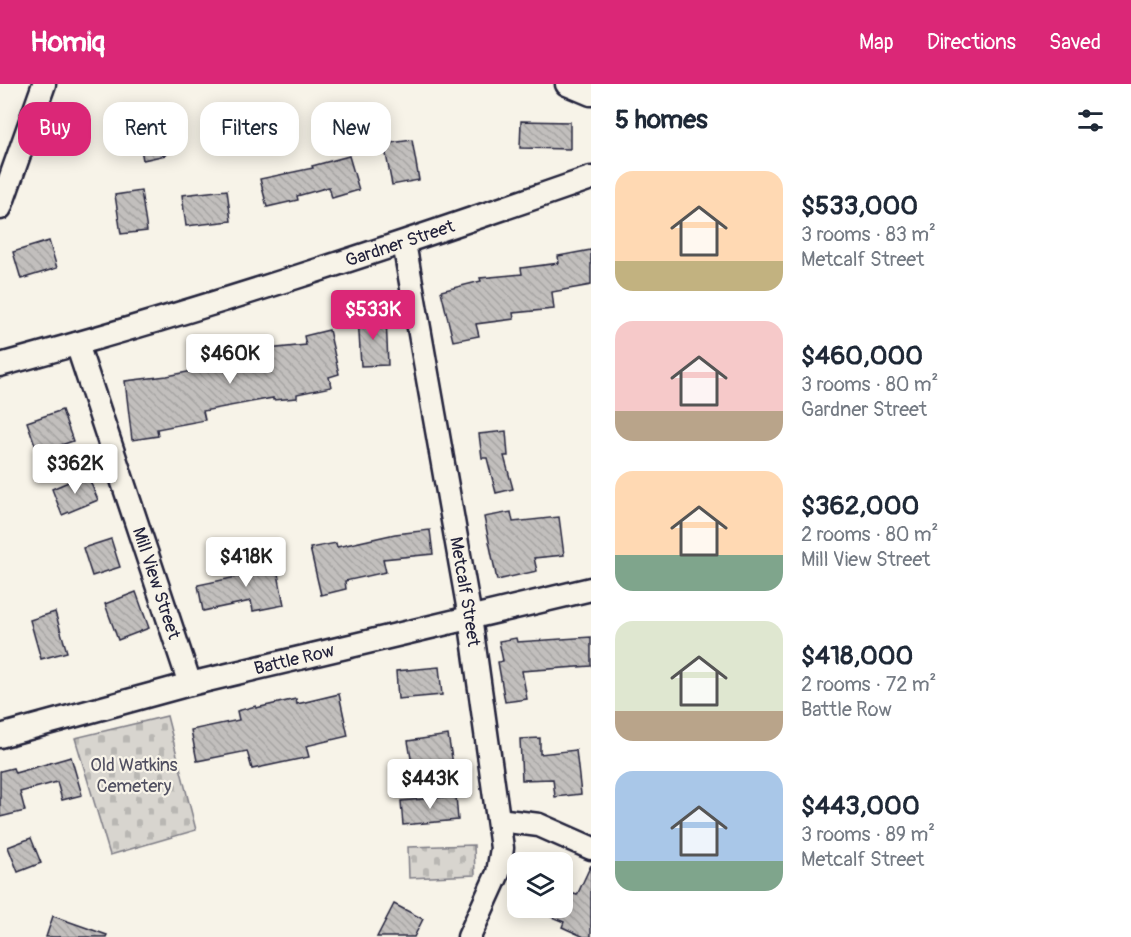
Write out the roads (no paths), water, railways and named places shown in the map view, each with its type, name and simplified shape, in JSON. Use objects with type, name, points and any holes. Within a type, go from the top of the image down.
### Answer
[{"type":"street","points":[[0,208],[44,84]]},
{"type":"street","points":[[567,84],[591,94]]},
{"type":"street","name":"Gardner Street","points":[[0,365],[76,344],[404,243],[591,178]]},
{"type":"street","name":"Metcalf Street","points":[[404,243],[470,617],[502,848],[498,873],[469,937]]},
{"type":"street","name":"Mill View Street","points":[[76,344],[190,684]]},
{"type":"street","name":"Battle Row","points":[[0,736],[190,684],[591,589]]},
{"type":"street","points":[[499,820],[539,825],[591,848]]},
{"type":"park label","name":"Old Watkins Cemetery","points":[[134,775]]}]
